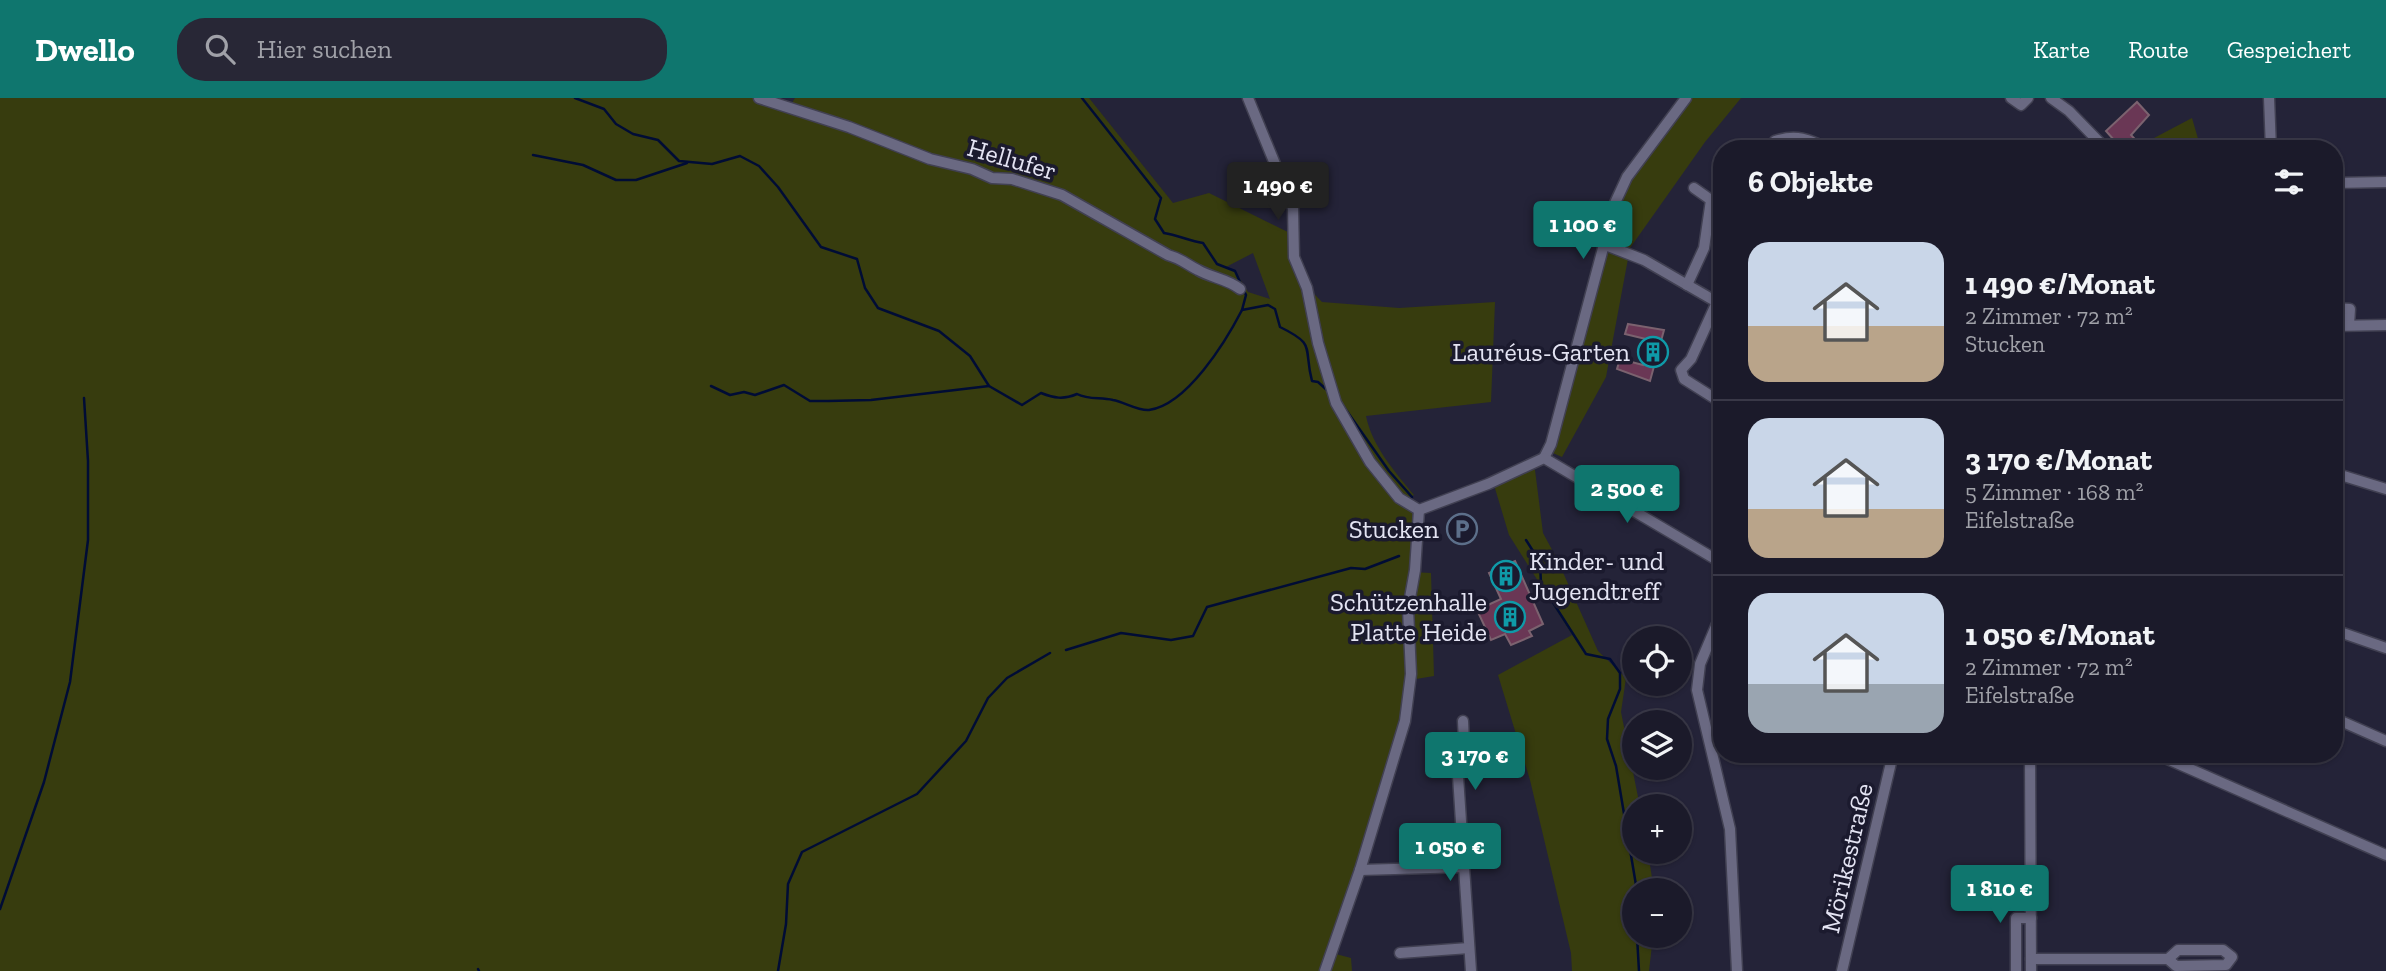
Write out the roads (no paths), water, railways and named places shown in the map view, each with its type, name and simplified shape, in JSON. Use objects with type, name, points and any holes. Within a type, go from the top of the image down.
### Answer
[{"type":"street","name":"Hellufer","points":[[759,98],[849,127],[930,159],[972,169],[992,178],[1012,179],[1062,195],[1168,255],[1186,260],[1198,270],[1220,277],[1240,289]]},
{"type":"street","points":[[1248,98],[1293,208],[1294,257],[1307,288],[1318,343],[1336,402],[1370,461],[1399,498],[1419,510]]},
{"type":"street","points":[[1419,510],[1488,484],[1544,458],[1551,444],[1615,203],[1627,177],[1686,98]]},
{"type":"street","points":[[2011,98],[2021,105],[2028,98]]},
{"type":"street","points":[[2051,98],[2069,111],[2097,140]]},
{"type":"street","points":[[2269,98],[2271,140]]},
{"type":"street","points":[[1777,140],[1788,136],[1809,140]]},
{"type":"street","points":[[2343,183],[2386,182]]},
{"type":"street","points":[[1686,285],[1704,248],[1711,200],[1694,188]]},
{"type":"street","points":[[1603,244],[1644,260],[1713,300]]},
{"type":"street","points":[[2343,309],[2350,309],[2349,325]]},
{"type":"street","points":[[1713,317],[1691,359],[1681,370],[1684,379],[1713,397]]},
{"type":"street","points":[[2343,325],[2386,326]]},
{"type":"street","points":[[1544,458],[1713,558]]},
{"type":"street","points":[[2343,475],[2386,489]]},
{"type":"street","points":[[1325,971],[1360,870],[1405,722],[1411,674],[1408,609],[1415,570],[1419,510]]},
{"type":"street","points":[[1713,633],[1700,664],[1697,690],[1713,757]]},
{"type":"street","points":[[2343,633],[2386,648]]},
{"type":"street","points":[[1463,721],[1465,743],[1458,753],[1458,776],[1471,971]]},
{"type":"street","points":[[2343,722],[2386,741]]},
{"type":"street","points":[[1714,763],[1730,829],[1737,971]]},
{"type":"street","name":"Mörikestraße","points":[[1842,971],[1891,763]]},
{"type":"street","points":[[2030,763],[2031,971]]},
{"type":"street","points":[[2176,763],[2386,855]]},
{"type":"street","points":[[1360,870],[1464,867]]},
{"type":"street","points":[[2016,971],[2016,918],[2031,918]]},
{"type":"street","points":[[1400,953],[1469,948]]},
{"type":"street","points":[[2031,959],[2168,959],[2176,966],[2226,965],[2232,957],[2223,950],[2178,950],[2168,959]]},
{"type":"waterway","points":[[575,98],[604,109],[616,124],[633,134],[658,140],[679,161],[712,164],[740,156],[759,166],[778,187],[821,247],[857,259],[865,288],[878,308],[939,331],[970,356],[989,386],[1022,405],[1041,393],[1059,398],[1077,394],[1113,400],[1145,410],[1163,406],[1177,397],[1204,370],[1242,310]]},
{"type":"waterway","points":[[1082,98],[1161,198],[1155,219],[1164,233],[1203,243],[1217,264],[1235,271],[1246,295],[1242,310],[1268,305],[1275,309],[1280,327],[1304,343],[1312,381],[1318,382],[1328,391]]},
{"type":"waterway","points":[[533,155],[583,165],[616,180],[636,180],[687,163]]},
{"type":"waterway","points":[[711,386],[730,395],[744,392],[755,395],[784,385],[810,401],[871,400],[989,386]]},
{"type":"waterway","points":[[0,909],[44,782],[70,682],[88,540],[88,461],[84,398]]},
{"type":"waterway","points":[[1339,400],[1389,471],[1412,497]]},
{"type":"waterway","points":[[1526,540],[1540,562],[1541,584],[1586,654],[1610,659],[1620,673],[1620,689],[1608,719],[1607,739],[1616,766],[1635,878]]},
{"type":"waterway","points":[[1066,650],[1121,633],[1171,640],[1193,636],[1207,607],[1351,568],[1365,569],[1399,556]]},
{"type":"waterway","points":[[778,971],[786,924],[788,884],[802,852],[917,794],[966,741],[988,698],[1007,678],[1050,653]]},
{"type":"waterway","points":[[1638,948],[1639,971]]},
{"type":"place","name":"Lauréus-Garten","points":[[1653,352]]},
{"type":"place","name":"Stucken","points":[[1462,529]]},
{"type":"place","name":"Kinder- und Jugendtreff","points":[[1506,576]]},
{"type":"place","name":"Schützenhalle Platte Heide","points":[[1510,617]]}]
